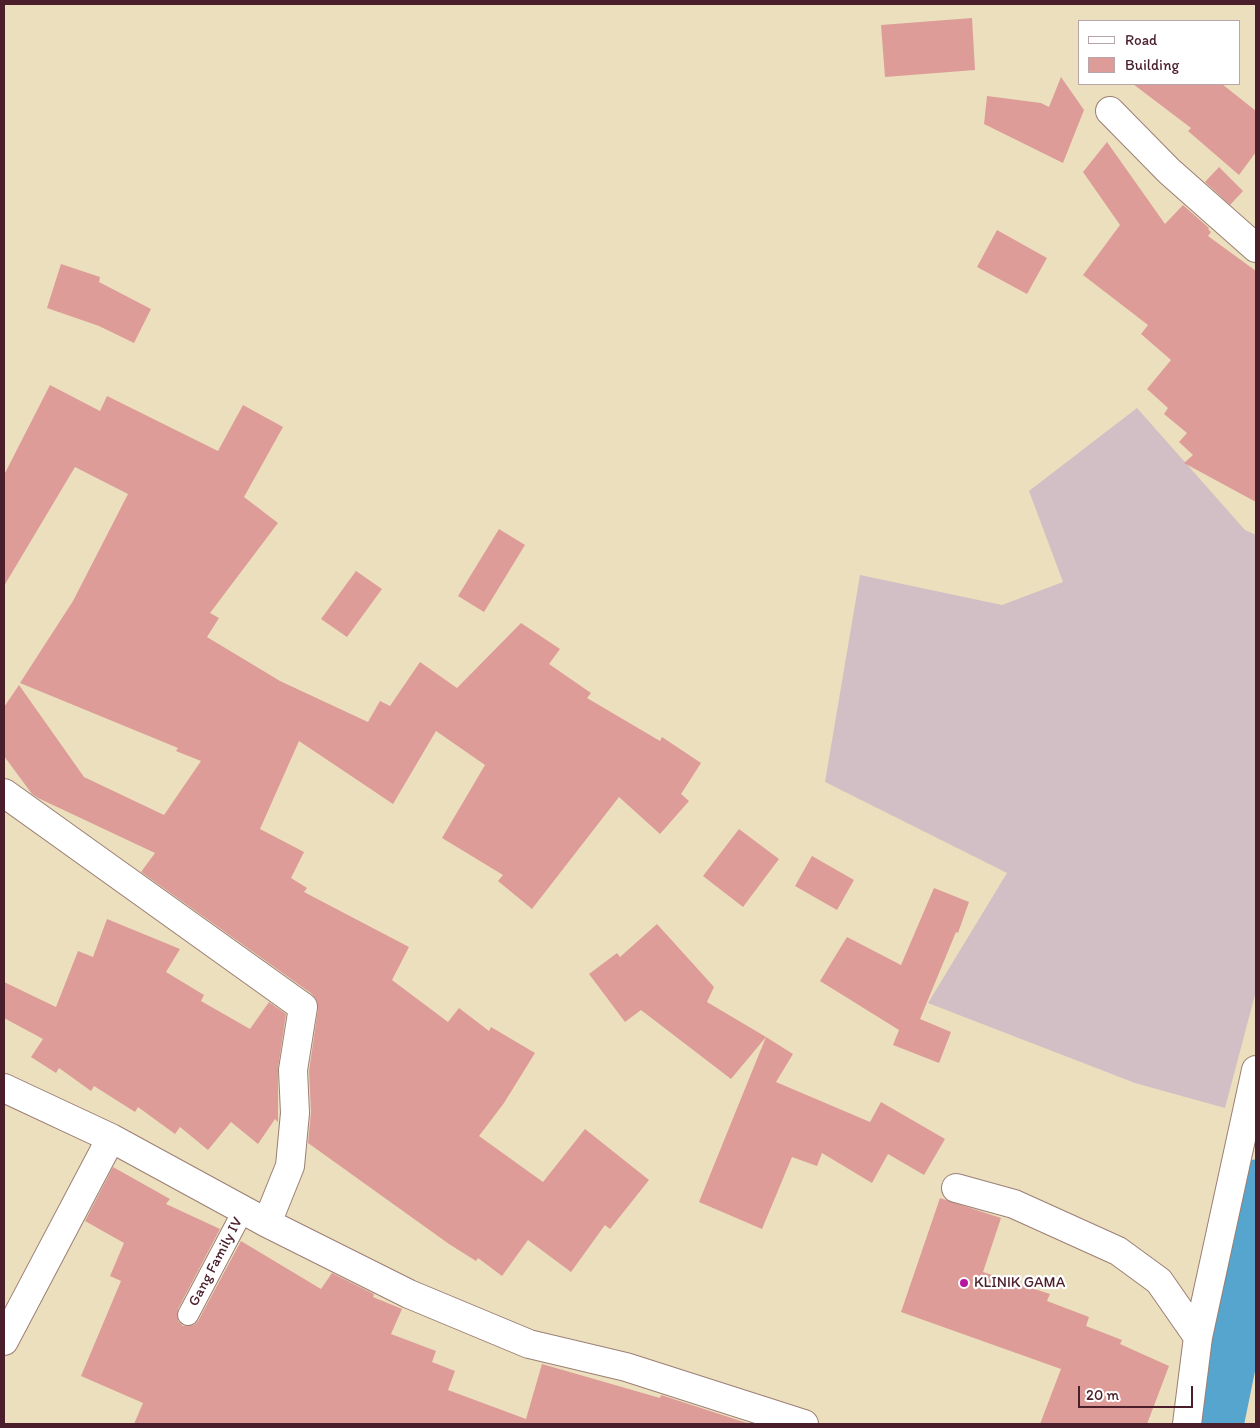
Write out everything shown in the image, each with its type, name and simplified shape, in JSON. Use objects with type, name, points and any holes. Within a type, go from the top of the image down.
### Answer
[{"type":"street","points":[[1110,111],[1169,171],[1256,248]]},
{"type":"street","points":[[4,793],[304,1007],[293,1070],[295,1113],[290,1166],[267,1223]]},
{"type":"street","points":[[1187,1424],[1198,1337],[1256,1070]]},
{"type":"street","points":[[4,1088],[111,1138],[267,1223],[409,1294],[529,1344],[626,1367],[804,1424]]},
{"type":"street","points":[[4,1342],[111,1138]]},
{"type":"street","points":[[956,1188],[1014,1204],[1118,1251],[1159,1281],[1198,1337]]},
{"type":"lane","name":"Gang Family IV","points":[[188,1315],[244,1209]]},
{"type":"shaded area","points":[[1137,408],[1245,530],[1256,535],[1256,991],[1225,1108],[1135,1083],[928,1003],[1007,873],[825,782],[860,575],[1002,605],[1063,582],[1029,491]]},
{"type":"building","points":[[972,18],[975,70],[885,77],[881,25]]},
{"type":"building","points":[[1061,77],[1084,110],[1063,163],[984,124],[987,96],[1041,103],[1049,107]]},
{"type":"building","points":[[1134,85],[1223,85],[1256,111],[1256,152],[1239,175],[1188,131],[1191,128]]},
{"type":"building","points":[[1107,142],[1165,224],[1183,205],[1209,228],[1211,232],[1208,236],[1256,271],[1256,502],[1184,463],[1193,455],[1179,442],[1187,433],[1164,414],[1168,408],[1147,389],[1171,360],[1141,334],[1148,325],[1083,275],[1120,225],[1083,172]]},
{"type":"building","points":[[1219,167],[1243,191],[1230,205],[1205,182]]},
{"type":"building","points":[[997,230],[1047,258],[1027,294],[977,267]]},
{"type":"building","points":[[61,264],[100,277],[99,282],[151,309],[134,343],[99,326],[47,308]]},
{"type":"building","points":[[50,385],[100,411],[107,396],[218,451],[243,405],[283,427],[244,497],[278,523],[210,613],[219,618],[207,637],[280,681],[368,722],[380,701],[390,706],[420,662],[457,688],[521,623],[560,649],[549,664],[591,693],[587,698],[660,741],[662,737],[701,763],[681,794],[689,801],[660,834],[619,797],[532,909],[498,881],[503,875],[442,838],[485,765],[436,731],[393,804],[299,741],[260,829],[304,852],[291,878],[307,888],[304,892],[409,947],[392,980],[448,1022],[459,1008],[489,1031],[491,1027],[535,1053],[504,1103],[479,1136],[543,1182],[585,1129],[649,1180],[610,1229],[605,1225],[571,1272],[528,1240],[502,1276],[478,1258],[476,1261],[449,1244],[308,1143],[311,1112],[309,1071],[318,1009],[317,1001],[312,994],[141,872],[155,853],[38,798],[32,794],[4,756],[4,707],[19,685],[84,777],[164,815],[201,761],[176,751],[178,748],[20,683],[73,601],[128,494],[75,467],[4,586],[4,475]]},
{"type":"building","points":[[499,529],[525,545],[484,612],[458,596]]},
{"type":"building","points":[[356,571],[382,589],[347,637],[321,619]]},
{"type":"building","points":[[739,829],[779,859],[743,907],[703,876]]},
{"type":"building","points":[[812,856],[854,880],[837,910],[795,886]]},
{"type":"building","points":[[934,888],[969,902],[958,933],[956,932],[920,1019],[951,1032],[939,1063],[893,1045],[899,1030],[820,981],[847,937],[901,965]]},
{"type":"building","points":[[107,919],[180,949],[166,972],[204,995],[201,1001],[250,1029],[269,1002],[286,1014],[278,1068],[278,1122],[275,1119],[258,1144],[231,1122],[208,1150],[180,1127],[175,1134],[138,1107],[135,1112],[94,1086],[91,1091],[59,1068],[56,1073],[31,1057],[43,1039],[4,1018],[4,982],[56,1007],[78,951],[93,957]]},
{"type":"building","points":[[657,924],[714,987],[707,1002],[766,1037],[731,1079],[641,1010],[625,1022],[589,974],[617,953],[620,957]]},
{"type":"building","points":[[766,1037],[793,1054],[776,1082],[870,1122],[881,1102],[945,1139],[924,1175],[888,1154],[872,1183],[822,1153],[817,1166],[792,1157],[762,1229],[699,1202]]},
{"type":"building","points":[[113,1167],[170,1199],[166,1204],[220,1229],[178,1309],[178,1321],[183,1326],[194,1325],[198,1321],[241,1241],[321,1289],[332,1273],[374,1294],[373,1297],[402,1309],[391,1334],[436,1351],[432,1362],[455,1371],[448,1390],[526,1419],[542,1364],[660,1398],[661,1395],[750,1424],[134,1424],[143,1403],[81,1376],[121,1281],[110,1276],[124,1243],[85,1221]]},
{"type":"building","points":[[940,1198],[1001,1218],[983,1272],[1050,1294],[1047,1301],[1089,1317],[1086,1326],[1122,1340],[1120,1344],[1169,1366],[1147,1424],[1040,1424],[1061,1369],[901,1312]]},
{"type":"waterway","points":[[1209,1424],[1256,1194]]},
{"type":"place","name":"KLINIK GAMA","points":[[964,1283]]}]
